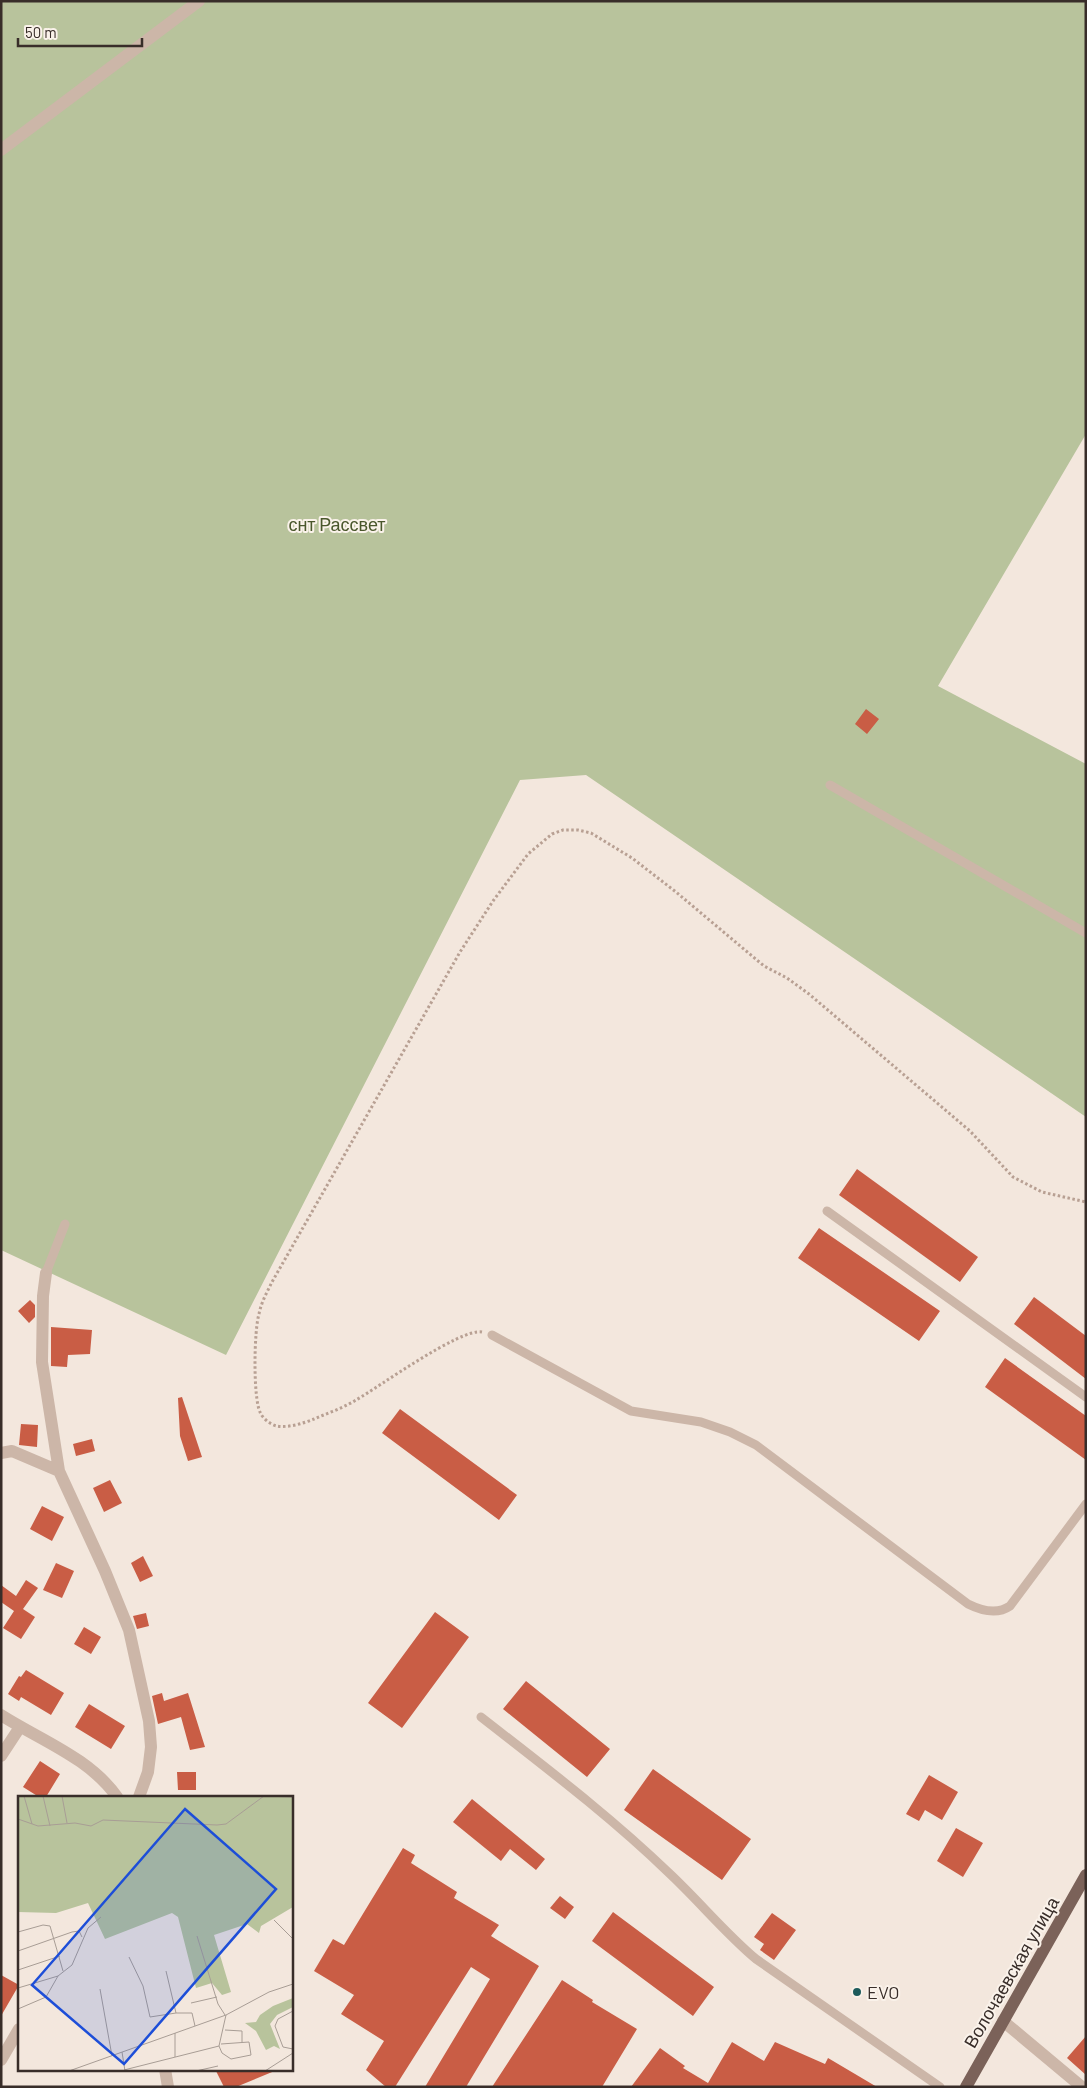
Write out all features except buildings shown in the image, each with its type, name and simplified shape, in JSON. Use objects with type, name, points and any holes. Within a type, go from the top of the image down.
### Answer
[{"type":"main road","name":"Волочаевская улица","points":[[966,2087],[1086,1875]]},
{"type":"street","points":[[1,150],[199,1]]},
{"type":"street","points":[[46,1273],[43,1296],[42,1362],[59,1471],[105,1570],[134,1646],[149,1721],[151,1747],[148,1772],[140,1796]]},
{"type":"street","points":[[1,1453],[12,1451],[59,1471]]},
{"type":"street","points":[[1,1715],[71,1755],[93,1771],[116,1796]]},
{"type":"street","points":[[1,1756],[20,1727]]},
{"type":"street","points":[[1003,2021],[1082,2087]]},
{"type":"street","points":[[1,2060],[18,2031]]},
{"type":"lane","points":[[830,785],[1086,934]]},
{"type":"lane","points":[[827,1211],[1086,1397]]},
{"type":"lane","points":[[46,1273],[65,1224]]},
{"type":"lane","points":[[492,1335],[631,1411],[701,1422],[730,1432],[756,1445],[968,1604],[982,1610],[996,1611],[1010,1606],[1086,1504]]},
{"type":"lane","points":[[481,1716],[622,1830],[670,1873],[734,1940],[756,1959],[940,2087]]},
{"type":"path","points":[[492,1335],[476,1331],[468,1333],[450,1342],[355,1401],[303,1423],[278,1426],[260,1414],[256,1372],[258,1314],[272,1282],[460,952],[493,901],[528,854],[552,834],[563,830],[591,833],[632,858],[676,892],[764,966],[787,978],[809,994],[970,1131],[1013,1177],[1042,1192],[1086,1202]]},
{"type":"green space","name":"снт Рассвет","points":[[1,1],[1086,1],[1086,434],[938,686],[1086,764],[1086,1117],[586,775],[520,780],[226,1355],[1,1250]]},
{"type":"place","name":"EVO","points":[[857,1992]]}]
